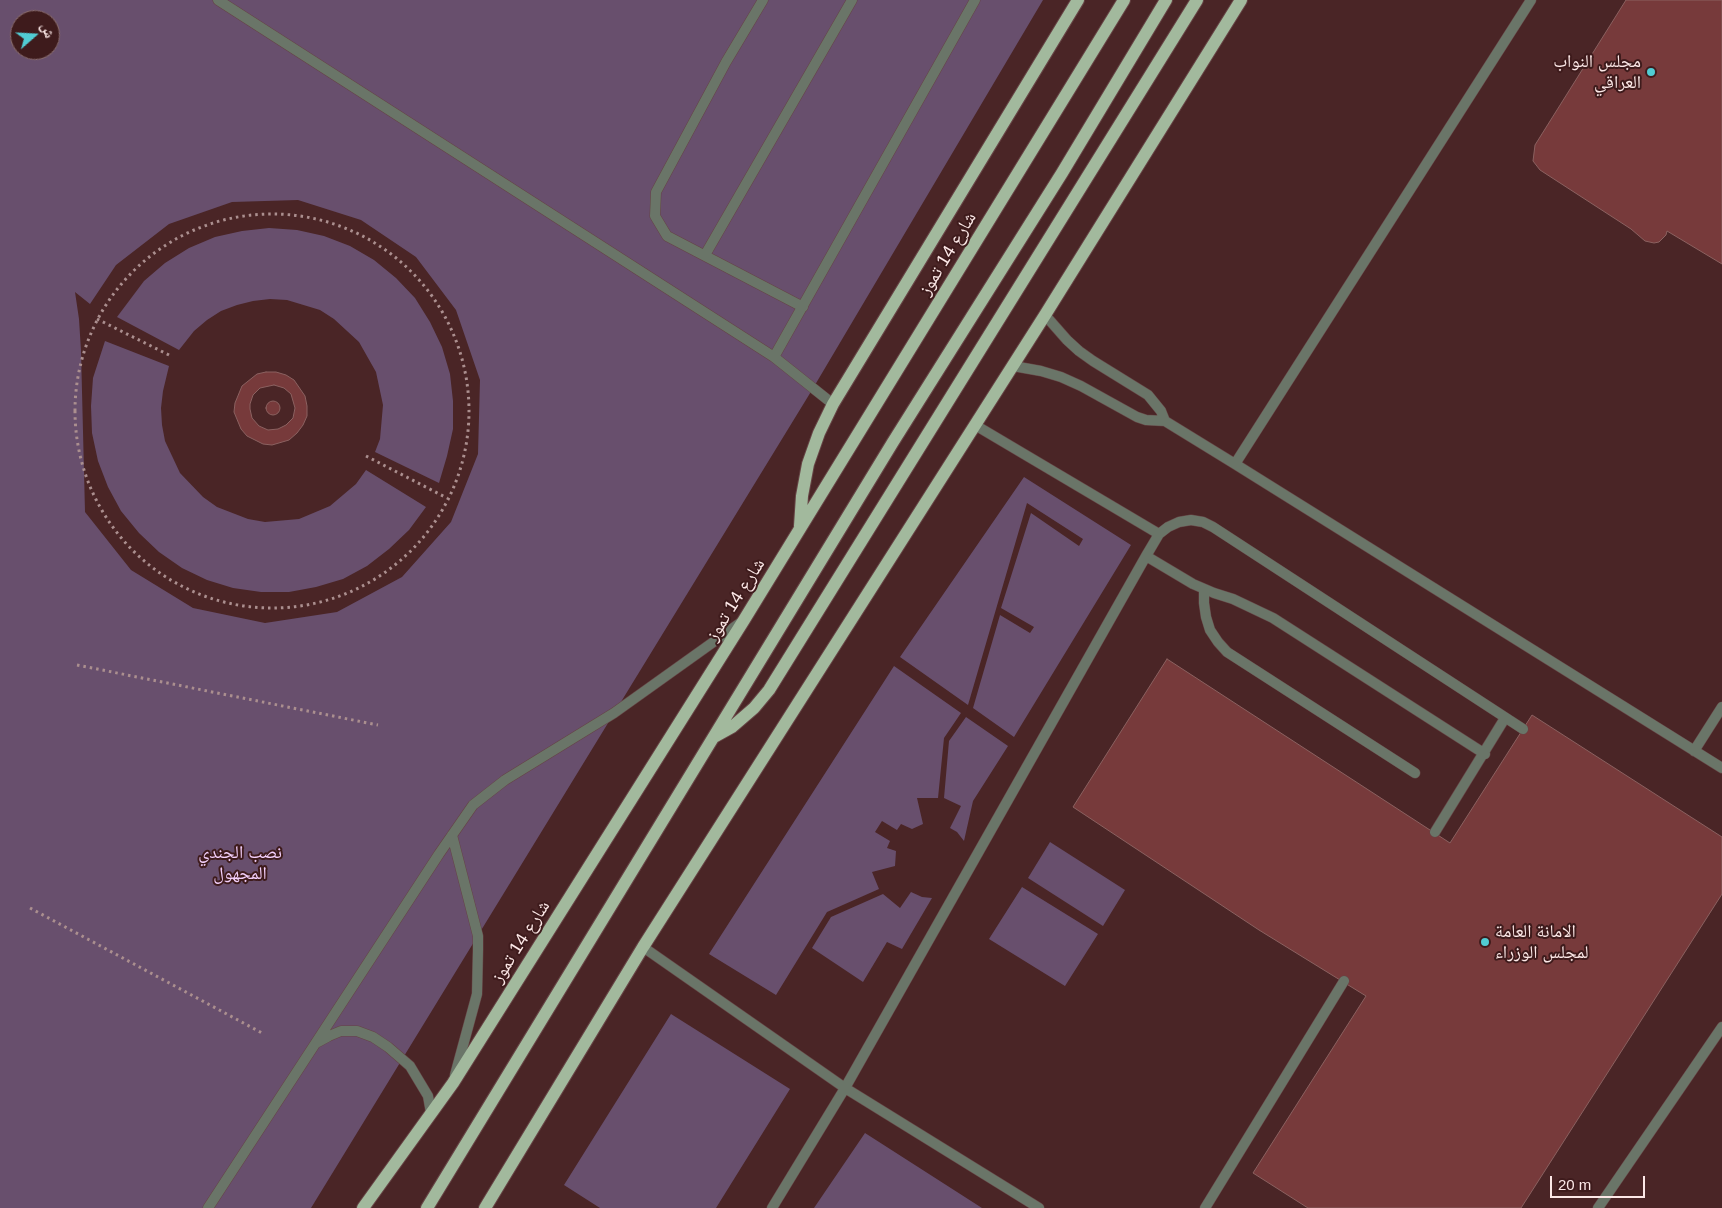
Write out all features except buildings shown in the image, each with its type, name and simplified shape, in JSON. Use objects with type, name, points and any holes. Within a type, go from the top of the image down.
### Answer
[{"type":"main road","points":[[800,529],[802,496],[808,464],[819,433],[833,404],[1078,0]]},
{"type":"main road","name":"شارع 14 تموز","points":[[363,1208],[453,1082],[744,620],[1124,0]]},
{"type":"main road","points":[[428,1208],[712,738],[893,442],[1062,173],[1166,0]]},
{"type":"main road","points":[[712,738],[732,727],[754,708],[769,690],[1197,0]]},
{"type":"main road","points":[[485,1208],[643,947],[1013,366],[1241,0]]},
{"type":"lane","points":[[218,0],[774,357],[833,404]]},
{"type":"lane","points":[[763,0],[726,62],[656,192],[655,216],[667,236],[803,307]]},
{"type":"lane","points":[[705,255],[852,0]]},
{"type":"lane","points":[[774,357],[974,0]]},
{"type":"lane","points":[[1235,464],[1531,0]]},
{"type":"lane","points":[[1045,315],[1079,351],[1148,395],[1161,411],[1165,421]]},
{"type":"lane","points":[[1013,366],[1061,377],[1137,417],[1146,420],[1165,421],[1722,768]]},
{"type":"lane","points":[[975,425],[1159,534]]},
{"type":"lane","points":[[772,1208],[845,1088],[1146,556],[1159,534],[1168,527],[1179,522],[1191,520],[1203,522],[1213,527],[1523,729]]},
{"type":"lane","points":[[1146,556],[1204,589],[1233,598],[1273,618],[1484,754]]},
{"type":"lane","points":[[1204,589],[1206,617],[1210,630],[1227,652],[1415,772]]},
{"type":"lane","points":[[208,1208],[473,805],[484,794],[505,780],[614,713],[744,620]]},
{"type":"lane","points":[[1694,751],[1722,707]]},
{"type":"lane","points":[[1435,832],[1505,718]]},
{"type":"lane","points":[[452,835],[478,936],[477,994],[453,1082]]},
{"type":"lane","points":[[643,947],[845,1088],[1039,1208]]},
{"type":"lane","points":[[1205,1208],[1344,981]]},
{"type":"lane","points":[[1598,1208],[1722,1027]]},
{"type":"lane","points":[[315,1043],[341,1031],[357,1031],[373,1037],[410,1066],[428,1096],[431,1113]]},
{"type":"path","points":[[82,389],[81,351],[97,318],[112,292],[149,254],[194,227],[245,214],[298,214],[349,228],[394,255],[431,294],[460,353],[469,419],[456,484],[422,540],[371,583],[310,606],[244,608],[181,588],[128,548],[91,493],[85,480],[84,446]]},
{"type":"path","points":[[97,318],[169,355]]},
{"type":"path","points":[[366,456],[447,498]]},
{"type":"path","points":[[76,665],[378,725]]},
{"type":"path","points":[[30,908],[262,1033]]},
{"type":"green space","name":"نصب الجندي المجهول","points":[[0,0],[1043,0],[812,390],[311,1208],[0,1208]],"holes":[[[298,200],[361,220],[416,257],[456,310],[480,380],[478,454],[451,522],[402,577],[337,612],[265,623],[193,608],[131,570],[85,512],[81,351],[75,292],[90,304],[116,265],[169,224],[232,202]]]},
{"type":"green space","points":[[269,228],[297,230],[324,236],[350,246],[374,260],[396,278],[415,298],[430,322],[442,347],[450,374],[453,401],[453,429],[439,483],[375,452],[380,439],[383,405],[376,372],[359,342],[334,319],[320,310],[287,300],[270,299],[237,305],[221,311],[207,320],[194,331],[179,350],[117,317],[144,281],[165,263],[189,248],[215,237]]},
{"type":"green space","points":[[105,341],[169,366],[161,408],[165,441],[180,473],[203,497],[217,507],[248,519],[265,522],[299,519],[330,506],[356,484],[366,470],[426,507],[409,530],[367,566],[343,579],[316,587],[289,592],[261,592],[233,588],[207,580],[182,568],[159,552],[139,533],[121,511],[108,487],[98,461],[92,433],[91,406],[93,378]]},
{"type":"green space","points":[[1024,477],[1131,545],[1014,737],[973,708],[1000,615],[1030,633],[1034,627],[1001,608],[1031,513],[1079,546],[1083,539],[1027,503],[968,705],[900,657]]},
{"type":"green space","points":[[894,666],[961,713],[944,738],[938,798],[917,798],[923,824],[912,829],[901,824],[897,830],[882,821],[875,832],[890,841],[887,848],[896,851],[895,866],[872,872],[879,889],[827,912],[776,995],[709,954]]},
{"type":"green space","points":[[966,717],[1008,746],[973,801],[964,841],[957,832],[950,828],[961,806],[944,798],[949,741]]},
{"type":"green space","points":[[1050,842],[1125,890],[1103,926],[1028,878]]},
{"type":"green space","points":[[1022,887],[1098,934],[1065,986],[989,939]]},
{"type":"green space","points":[[911,892],[922,897],[932,898],[902,949],[887,942],[863,982],[812,948],[831,917],[883,894],[900,908]]},
{"type":"green space","points":[[671,1014],[790,1089],[716,1208],[600,1208],[564,1185]]},
{"type":"green space","points":[[865,1133],[982,1208],[814,1208]]},
{"type":"place","name":"مجلس النواب العراقي","points":[[1651,72]]},
{"type":"place","name":"الامانة العامة لمجلس الوزراء","points":[[1485,942]]}]
